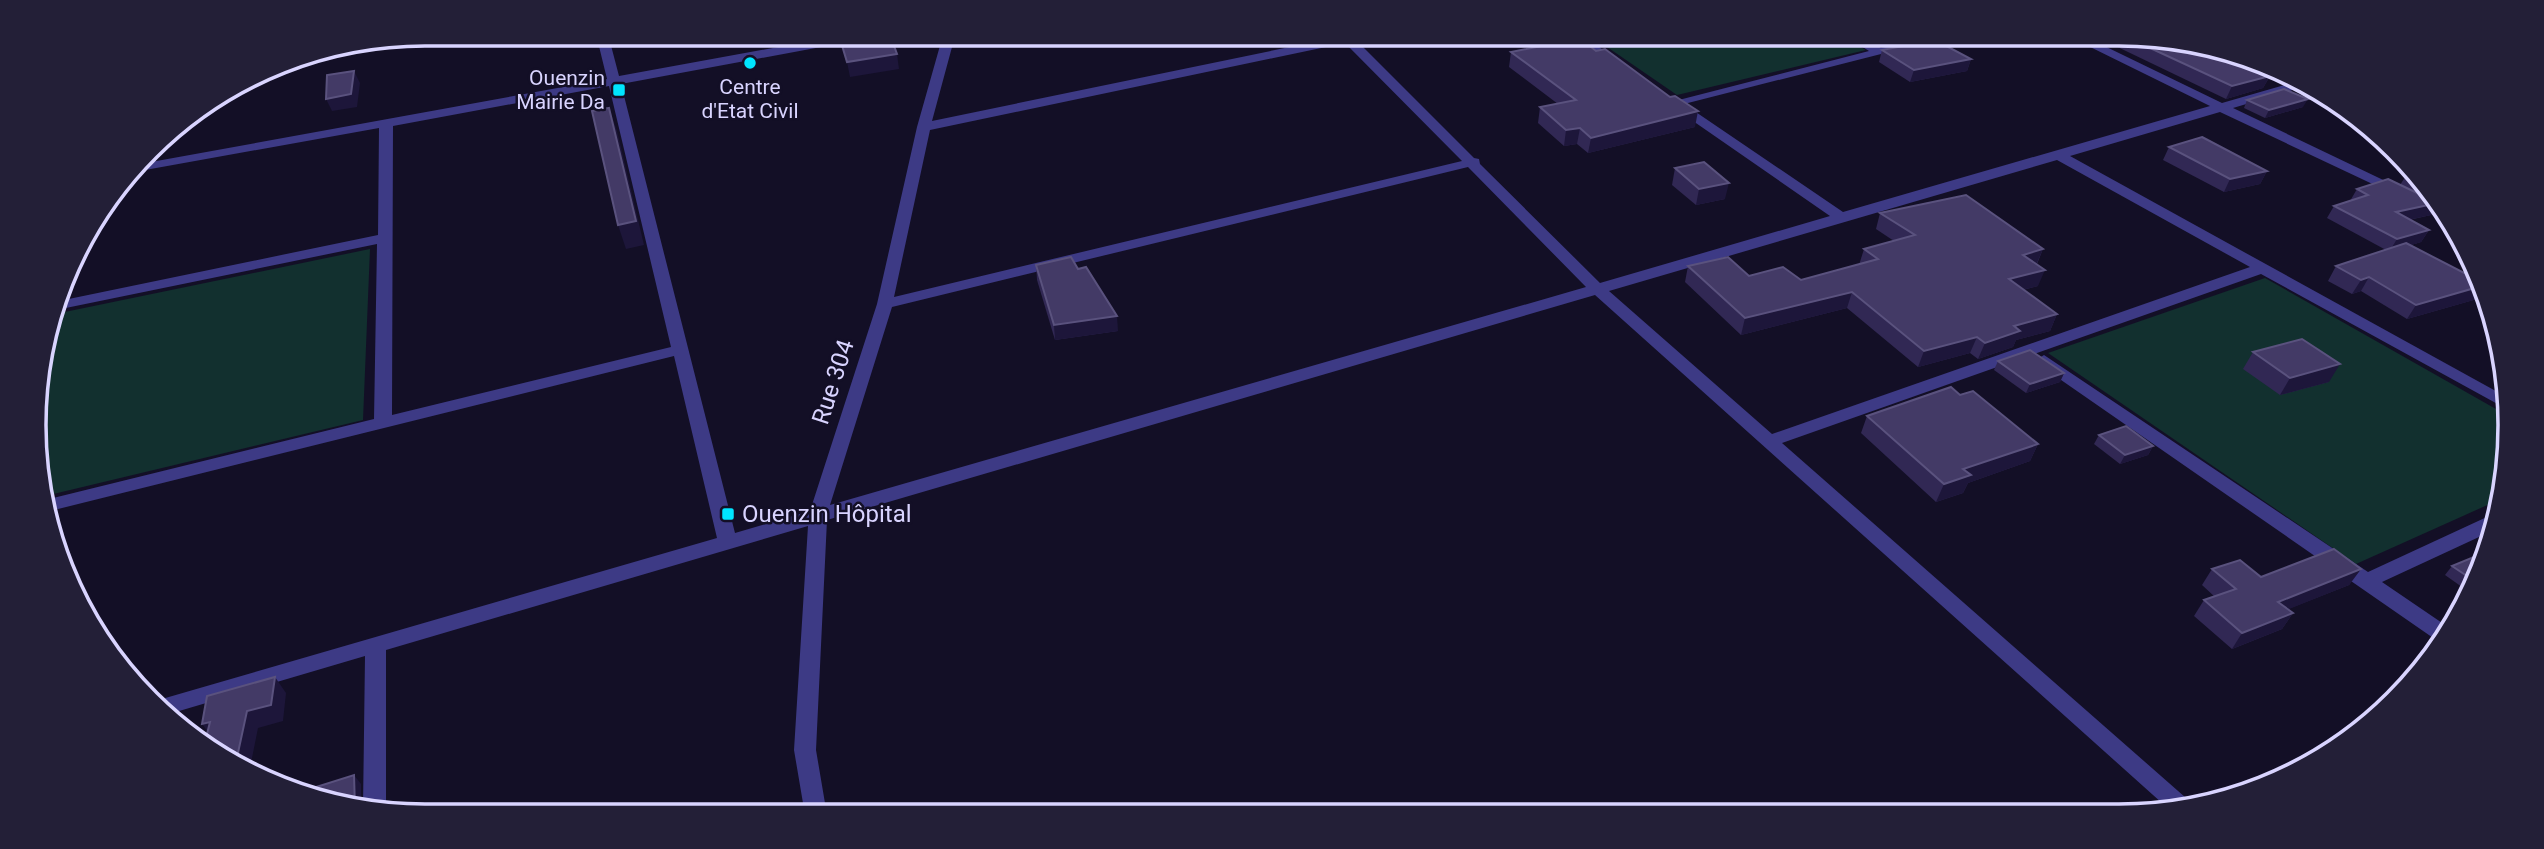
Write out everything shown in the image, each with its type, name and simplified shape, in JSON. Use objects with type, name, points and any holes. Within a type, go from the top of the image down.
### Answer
[{"type":"street","points":[[605,46],[728,542]]},
{"type":"street","points":[[147,167],[804,46]]},
{"type":"street","name":"Rue 304","points":[[815,804],[805,750],[818,515],[885,304],[924,127],[946,46]]},
{"type":"street","points":[[924,127],[1312,46]]},
{"type":"street","points":[[1358,46],[1597,289],[2174,799]]},
{"type":"street","points":[[1591,46],[1631,74]]},
{"type":"street","points":[[1868,46],[1879,52]]},
{"type":"street","points":[[1842,218],[1668,99],[1904,46]]},
{"type":"street","points":[[2094,46],[2431,208]]},
{"type":"street","points":[[170,705],[2291,87]]},
{"type":"street","points":[[383,423],[386,123]]},
{"type":"street","points":[[2059,155],[2498,399]]},
{"type":"street","points":[[885,304],[1474,162]]},
{"type":"street","points":[[66,304],[385,238]]},
{"type":"street","points":[[1769,441],[2263,268]]},
{"type":"street","points":[[54,504],[680,350]]},
{"type":"street","points":[[2029,350],[2438,630]]},
{"type":"street","points":[[2367,581],[2485,526]]},
{"type":"street","points":[[374,800],[376,645]]},
{"type":"green space","points":[[1606,46],[1859,46],[1866,50],[1677,95]]},
{"type":"green space","points":[[370,249],[363,420],[52,494],[46,449],[46,400],[53,351],[63,312]]},
{"type":"green space","points":[[2265,278],[2498,410],[2498,449],[2490,504],[2356,564],[2048,353]]},
{"type":"building","points":[[842,46],[894,46],[897,54],[847,62]]},
{"type":"building","points":[[1542,46],[1590,46],[1596,51],[1605,49],[1670,97],[1675,96],[1698,111],[1591,138],[1580,128],[1566,130],[1540,107],[1576,100],[1511,52]]},
{"type":"building","points":[[1903,46],[1946,46],[1971,59],[1914,70],[1882,50]]},
{"type":"building","points":[[2146,46],[2218,58],[2269,76],[2232,86]]},
{"type":"building","points":[[354,71],[351,94],[326,99],[327,75]]},
{"type":"building","points":[[2284,89],[2308,99],[2269,110],[2247,100]]},
{"type":"building","points":[[609,108],[636,221],[618,225],[592,111]]},
{"type":"building","points":[[2202,137],[2267,171],[2230,179],[2169,147]]},
{"type":"building","points":[[1704,162],[1729,183],[1699,189],[1675,168]]},
{"type":"building","points":[[2388,179],[2420,195],[2428,205],[2396,212],[2429,230],[2397,239],[2334,206],[2368,195],[2357,189]]},
{"type":"building","points":[[1966,195],[2043,249],[2023,255],[2045,270],[2009,279],[2057,314],[2014,326],[2020,331],[1985,343],[1977,337],[1924,351],[1852,292],[1745,318],[1688,266],[1728,257],[1749,276],[1783,267],[1801,280],[1878,259],[1864,249],[1915,235],[1880,213]]},
{"type":"building","points":[[2406,243],[2468,275],[2473,288],[2416,305],[2369,277],[2361,280],[2336,266]]},
{"type":"building","points":[[1071,257],[1078,269],[1086,267],[1117,316],[1054,325],[1036,265]]},
{"type":"building","points":[[2302,339],[2340,364],[2290,378],[2253,352]]},
{"type":"building","points":[[2030,350],[2064,373],[2030,384],[1998,361]]},
{"type":"building","points":[[1951,387],[1960,395],[1973,391],[2038,444],[1963,469],[1971,475],[1944,484],[1867,416]]},
{"type":"building","points":[[2126,426],[2153,446],[2125,455],[2099,435]]},
{"type":"building","points":[[2334,549],[2361,569],[2278,602],[2293,613],[2242,633],[2204,600],[2236,589],[2212,569],[2240,560],[2261,577]]},
{"type":"building","points":[[2474,557],[2467,576],[2452,566]]},
{"type":"building","points":[[275,677],[271,705],[247,711],[238,754],[207,735],[210,722],[202,724],[207,696]]},
{"type":"building","points":[[354,775],[355,797],[315,787]]},
{"type":"place","name":"Centre d'Etat Civil","points":[[750,63]]},
{"type":"place","name":"Ouenzin Mairie Da","points":[[619,90]]},
{"type":"place","name":"Ouenzin Hôpital","points":[[728,514]]}]
